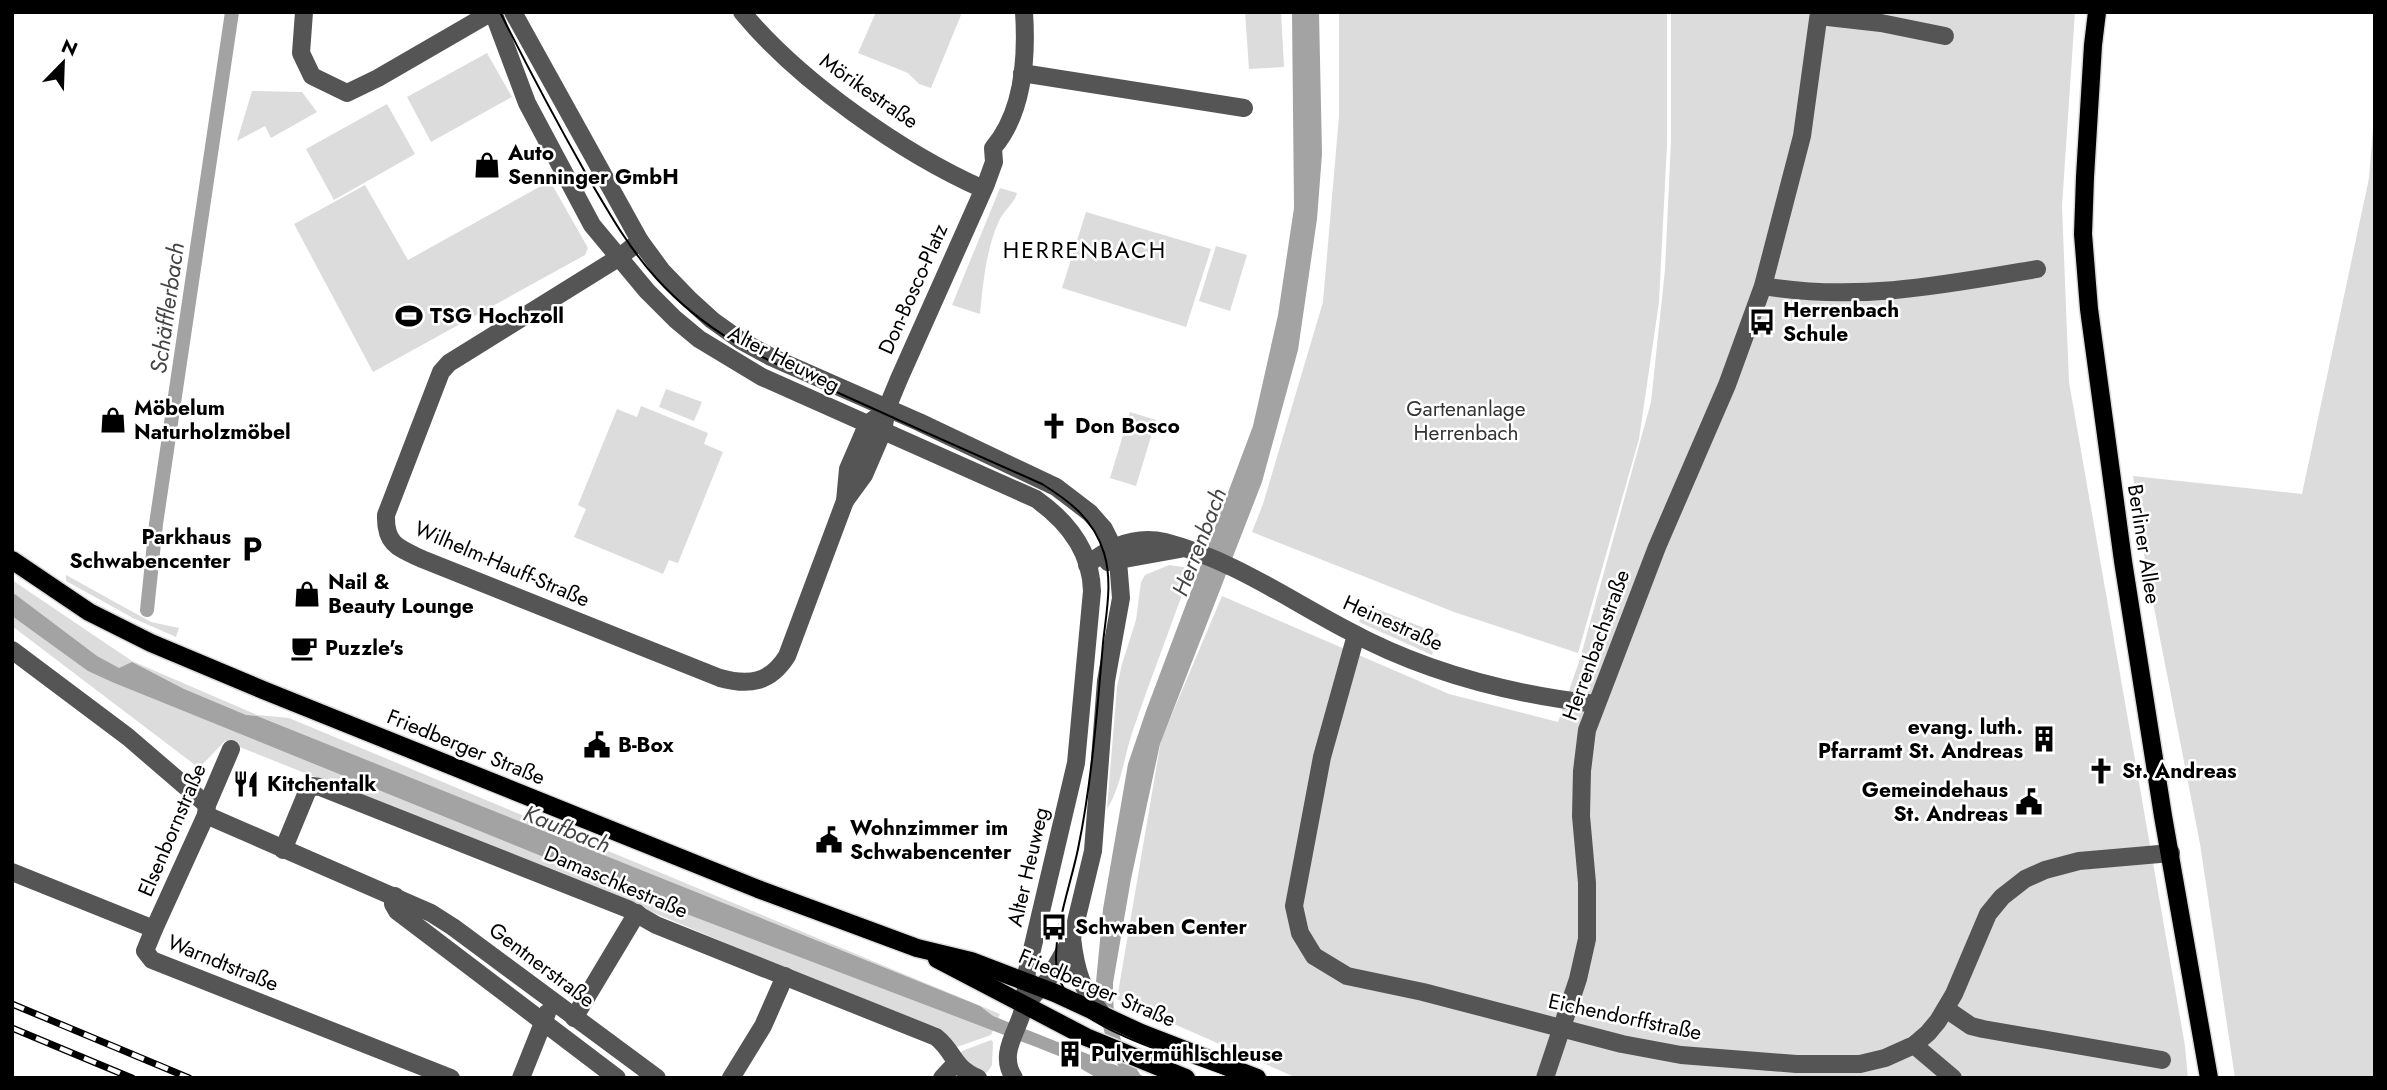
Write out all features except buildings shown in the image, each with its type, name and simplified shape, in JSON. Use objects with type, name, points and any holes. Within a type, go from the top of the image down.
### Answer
[{"type":"main road","name":"Berliner Allee","points":[[2097,12],[2083,234],[2089,309],[2121,548],[2209,1078]]},
{"type":"main road","name":"Friedberger Straße","points":[[12,560],[89,612],[151,643],[746,884],[917,948],[971,961],[1034,985],[1085,1000],[1103,1015],[1133,1029],[1257,1078]]},
{"type":"main road","name":"Friedberger Straße","points":[[917,948],[1022,1013],[1186,1078]]},
{"type":"street","points":[[304,12],[301,53],[312,76],[347,93],[493,12]]},
{"type":"street","name":"Alter Heuweg","points":[[493,12],[527,103],[592,225],[618,258],[675,319],[708,345],[762,377],[1036,499],[1057,514],[1069,527],[1087,565],[1092,583],[1091,618],[1076,762],[1034,985]]},
{"type":"street","name":"Alter Heuweg","points":[[513,12],[640,241],[662,271],[712,320],[771,357],[1056,487],[1090,513],[1104,530],[1117,561]]},
{"type":"street","name":"Mörikestraße","points":[[742,12],[758,32],[843,105],[922,156],[983,189]]},
{"type":"street","name":"Don-Bosco-Platz","points":[[887,408],[983,189],[994,162],[993,148],[1003,137],[1015,105],[1022,73],[1024,12]]},
{"type":"street","name":"Herrenbachstraße","points":[[1545,1078],[1578,979],[1587,939],[1587,883],[1581,816],[1582,771],[1587,730],[1657,547],[1727,385],[1763,286],[1802,136],[1819,14],[1945,36]]},
{"type":"street","points":[[1022,73],[1244,108]]},
{"type":"street","name":"Wilhelm-Hauff-Straße","points":[[640,241],[618,258],[449,363],[441,372],[386,515],[386,532],[394,544],[422,559],[715,676],[733,682],[748,682],[772,675],[787,656],[845,501],[864,475],[875,428],[887,408]]},
{"type":"street","points":[[1763,286],[1795,292],[1857,294],[1927,287],[2037,269]]},
{"type":"street","name":"Heinestraße","points":[[1087,565],[1117,561],[1131,541],[1164,541],[1203,555],[1274,588],[1356,635],[1478,683],[1559,700],[1596,704]]},
{"type":"street","points":[[1092,583],[1101,570],[1107,568],[1117,571],[1117,561]]},
{"type":"street","points":[[1085,1000],[1075,963],[1072,938],[1093,851],[1106,681],[1121,603],[1117,561]]},
{"type":"street","name":"Eichendorffstraße","points":[[1356,635],[1322,757],[1296,885],[1296,917],[1304,943],[1323,964],[1347,976],[1423,992],[1622,1044],[1681,1055],[1796,1064],[1860,1064],[1885,1058],[1914,1045],[1928,1033],[1946,1009],[1988,914],[2002,897],[2025,879],[2045,870],[2079,861],[2171,853]]},
{"type":"street","name":"Gentnerstraße","points":[[12,650],[128,737],[206,810],[283,850],[395,896],[453,927],[657,1078]]},
{"type":"street","name":"Elsenbornstraße","points":[[154,929],[231,749]]},
{"type":"street","name":"Damaschkestraße","points":[[283,850],[307,792],[316,786],[936,1037],[944,1043],[955,1064]]},
{"type":"street","name":"Warndtstraße","points":[[12,873],[154,929],[145,951],[152,960],[451,1078]]},
{"type":"street","points":[[395,896],[393,904],[397,911],[617,1078]]},
{"type":"street","points":[[574,1018],[637,914]]},
{"type":"street","points":[[1014,1078],[1009,1070],[1010,1042],[1022,1013],[1034,985],[1072,938]]},
{"type":"street","points":[[731,1078],[763,1026],[785,976]]},
{"type":"street","points":[[521,1078],[552,1002]]},
{"type":"street","points":[[1946,1009],[1960,1020],[1983,1029],[2162,1060]]},
{"type":"street","points":[[1914,1045],[1952,1078]]},
{"type":"street","points":[[942,1078],[955,1064],[978,1078]]},
{"type":"green space","points":[[876,12],[958,12],[961,15],[931,88],[919,84],[908,73],[858,53]]},
{"type":"green space","points":[[1245,12],[1281,12],[1284,67],[1249,69]]},
{"type":"green space","name":"Gartenanlage Herrenbach","points":[[1339,12],[1667,12],[1667,144],[1659,302],[1639,439],[1578,653],[1454,612],[1252,532],[1263,504],[1323,302],[1339,116]]},
{"type":"green space","points":[[1671,12],[2075,12],[2062,206],[2069,382],[2185,1046],[2188,1078],[1297,1078],[1117,999],[1161,740],[1222,596],[1449,694],[1558,722],[1580,659],[1651,402],[1665,270],[1671,140]]},
{"type":"green space","points":[[487,53],[512,97],[431,142],[407,97]]},
{"type":"green space","points":[[252,91],[302,92],[317,112],[271,138],[265,126],[237,141]]},
{"type":"green space","points":[[387,104],[415,154],[334,200],[306,149]]},
{"type":"green space","points":[[2375,104],[2375,1078],[2235,1078],[2200,844],[2145,561],[2133,476],[2302,494],[2369,178]]},
{"type":"green space","name":"TSG Hochzoll","points":[[550,181],[588,248],[585,255],[373,372],[294,224],[365,185],[408,260]]},
{"type":"green space","points":[[1000,188],[1017,193],[999,221],[991,243],[980,314],[952,305]]},
{"type":"green space","points":[[1086,212],[1211,249],[1186,327],[1062,288]]},
{"type":"green space","points":[[1216,246],[1247,255],[1230,311],[1199,301]]},
{"type":"green space","points":[[666,389],[702,402],[694,421],[659,407]]},
{"type":"green space","points":[[641,406],[708,433],[704,444],[723,452],[678,563],[669,560],[663,574],[574,537],[586,509],[578,505],[617,409],[637,417]]},
{"type":"green space","points":[[1130,412],[1156,420],[1136,486],[1110,478]]},
{"type":"green space","points":[[1169,565],[1191,571],[1132,733],[1116,791],[1107,809],[1117,687],[1136,620],[1141,582],[1145,575]]},
{"type":"green space","points":[[66,575],[151,622],[179,628],[176,637],[135,619],[66,581]]},
{"type":"green space","points":[[12,580],[132,661],[257,715],[289,718],[1000,1014],[991,1035],[954,1048],[942,1034],[671,920],[225,741],[199,768],[12,626]]},
{"type":"green space","points":[[1367,605],[1439,634],[1432,655],[1359,622]]},
{"type":"green space","points":[[991,1040],[992,1065],[987,1073],[973,1067],[959,1055],[962,1051]]},
{"type":"shaded area","points":[[1292,12],[1319,12],[1322,154],[1317,219],[1298,350],[1262,482],[1160,744],[1131,879],[1113,983],[1113,1001],[1097,988],[1096,982],[1103,909],[1128,764],[1253,426],[1278,315],[1294,208]]},
{"type":"shaded area","points":[[12,592],[97,656],[119,668],[132,662],[184,689],[246,715],[257,716],[980,1006],[993,1016],[1148,1078],[1097,1078],[1061,1057],[650,900],[112,682],[88,671],[12,616]]},
{"type":"waterway","name":"Schäfflerbach","points":[[147,610],[156,524],[232,12]]},
{"type":"waterway","name":"Herrenbach","points":[[1105,977],[1107,1014],[1116,1049],[1134,1078]]},
{"type":"tram line","points":[[500,12],[609,213],[646,266],[677,299],[720,333],[767,360],[1042,484],[1072,505],[1088,521],[1100,541],[1107,564],[1108,598],[1090,772],[1078,849],[1058,931],[1057,971],[1061,984],[1075,1006],[1106,1028],[1234,1078]]},
{"type":"railway","points":[[12,1004],[189,1078]]},
{"type":"railway","points":[[12,1028],[132,1078]]},
{"type":"place","name":"Auto Senninger GmbH","points":[[487,165]]},
{"type":"place","name":"TSG Hochzoll","points":[[409,316]]},
{"type":"place","name":"Herrenbach Schule","points":[[1762,322]]},
{"type":"place","name":"Möbelum Naturholzmöbel","points":[[113,420]]},
{"type":"place","name":"Don Bosco","points":[[1054,426]]},
{"type":"place","name":"Parkhaus Schwabencenter","points":[[252,549]]},
{"type":"place","name":"Nail & Beauty Lounge","points":[[307,594]]},
{"type":"place","name":"Puzzle's","points":[[304,648]]},
{"type":"place","name":"evang. luth. Pfarramt St. Andreas","points":[[2044,739]]},
{"type":"place","name":"B-Box","points":[[597,745]]},
{"type":"place","name":"St. Andreas","points":[[2101,771]]},
{"type":"place","name":"Kitchentalk","points":[[246,784]]},
{"type":"place","name":"Gemeindehaus St. Andreas","points":[[2029,802]]},
{"type":"place","name":"Wohnzimmer im Schwabencenter","points":[[829,840]]},
{"type":"place","name":"Schwaben Center","points":[[1054,927]]},
{"type":"place","name":"Pulvermühlschleuse","points":[[1070,1054]]},
{"type":"district","name":"HERRENBACH","points":[[1085,250]]},
{"type":"water label","name":"Kaufbach","points":[[567,829]]}]
